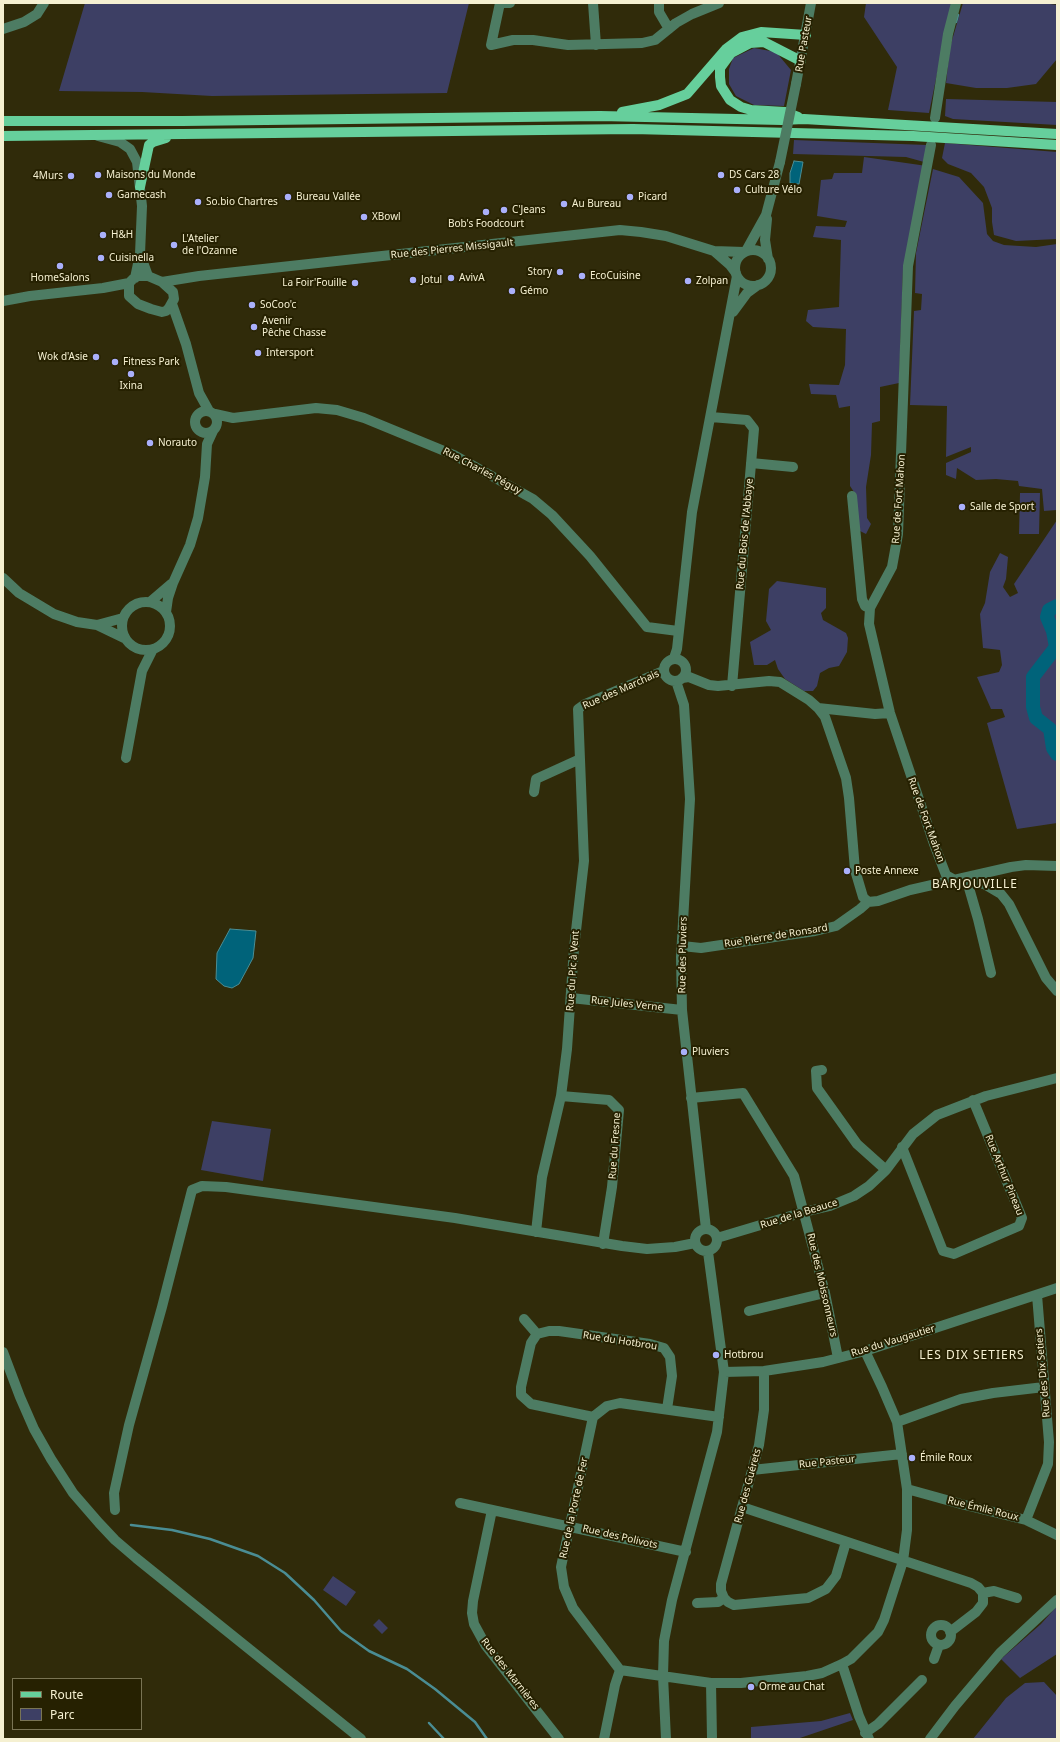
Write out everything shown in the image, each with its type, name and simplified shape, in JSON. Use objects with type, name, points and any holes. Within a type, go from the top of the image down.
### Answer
[{"type":"main road","points":[[600,116],[659,105],[687,94],[726,49],[742,37],[761,32],[806,35]]},
{"type":"main road","points":[[801,61],[764,42],[750,43],[731,53],[720,68],[720,77],[721,86],[730,100],[741,107],[772,112],[785,112],[804,119]]},
{"type":"main road","points":[[3,121],[182,121],[600,116],[767,120],[804,119],[1057,134]]},
{"type":"main road","points":[[3,136],[633,129],[913,136],[1057,145]]},
{"type":"main road","points":[[140,187],[149,145],[158,140],[180,134]]},
{"type":"street","points":[[3,29],[24,22],[37,14],[44,3]]},
{"type":"street","points":[[510,3],[500,4],[491,45],[513,40],[533,40],[568,45],[642,43],[655,40],[692,14],[719,3]]},
{"type":"street","points":[[593,3],[596,45]]},
{"type":"street","points":[[659,3],[659,12],[670,29]]},
{"type":"street","name":"Rue Pasteur","points":[[766,215],[780,162],[801,61],[811,3]]},
{"type":"street","points":[[935,118],[948,34],[956,3]]},
{"type":"street","points":[[92,134],[120,142],[130,149],[137,162],[142,206],[140,254],[129,296]]},
{"type":"street","name":"Rue de Fort Mahon","points":[[931,145],[908,266],[898,534],[892,567],[870,608],[869,624],[890,713],[934,844],[946,875],[955,880]]},
{"type":"street","points":[[674,658],[677,649],[692,512],[711,417],[723,346],[730,317],[737,275],[735,265],[737,260],[745,252],[766,215]]},
{"type":"street","points":[[730,317],[747,293],[767,279],[770,273],[771,268],[765,240],[766,215]]},
{"type":"street","name":"Rue des Pierres Missigault","points":[[162,282],[188,279],[199,276],[620,230],[666,236],[714,251],[745,252]]},
{"type":"street","points":[[745,252],[757,250],[762,252],[768,259]]},
{"type":"street","name":"Rue des Pierres Missigault","points":[[714,251],[730,265],[737,275]]},
{"type":"street","points":[[140,254],[148,276]]},
{"type":"street","points":[[737,275],[746,284],[758,285]]},
{"type":"street","points":[[3,301],[30,296],[103,288],[148,276],[162,282],[173,292],[174,299],[172,304],[169,308],[162,312]]},
{"type":"street","points":[[173,292],[188,279]]},
{"type":"street","points":[[103,288],[129,296],[138,304],[162,312],[180,329]]},
{"type":"street","points":[[172,304],[186,344],[199,393],[198,414],[195,423],[207,444]]},
{"type":"street","points":[[134,647],[146,650],[153,649],[162,644],[168,636],[170,625],[166,612],[168,598],[190,545],[198,518],[205,478],[207,444],[218,422],[199,393]]},
{"type":"street","name":"Rue Charles Péguy","points":[[212,413],[233,418],[316,408],[337,410],[364,418],[454,455],[533,499],[552,515],[590,556],[648,627],[678,631]]},
{"type":"street","points":[[198,414],[203,411],[212,413]]},
{"type":"street","name":"Rue du Bois de l'Abbaye","points":[[711,417],[747,420],[754,429],[732,686]]},
{"type":"street","name":"Rue Charles Péguy","points":[[215,429],[233,418]]},
{"type":"street","points":[[199,430],[205,433],[215,429]]},
{"type":"street","points":[[751,463],[793,467]]},
{"type":"street","points":[[852,496],[862,598],[865,606],[870,608]]},
{"type":"street","points":[[3,578],[19,594],[54,614],[77,622],[97,625],[124,638],[134,647],[139,658],[142,671]]},
{"type":"street","points":[[150,602],[173,583]]},
{"type":"street","points":[[124,638],[122,631],[123,618],[136,603],[150,602],[159,606],[166,612]]},
{"type":"street","points":[[97,625],[123,618]]},
{"type":"street","points":[[126,758],[142,671],[153,649]]},
{"type":"street","points":[[679,679],[686,672],[685,665],[681,660],[674,658],[667,661],[664,671],[669,680],[679,679],[689,677],[709,685],[718,686],[732,686],[769,681],[780,682],[809,700],[818,708],[825,717],[846,778],[855,870],[863,897],[868,902]]},
{"type":"street","name":"Rue des Marchais","points":[[578,709],[586,704],[664,671]]},
{"type":"street","name":"Rue des Pluviers","points":[[679,679],[684,705],[690,799],[682,946],[682,1010],[706,1229]]},
{"type":"street","points":[[818,708],[875,714],[890,713]]},
{"type":"street","name":"Rue du Pic à Vent","points":[[536,1232],[542,1177],[561,1096],[567,1049],[574,948],[584,861],[578,709]]},
{"type":"street","points":[[534,792],[536,779],[580,759]]},
{"type":"street","name":"Rue Pierre de Ronsard","points":[[682,946],[701,948],[795,935],[836,926],[868,902],[878,901],[910,890],[1019,866],[1057,866]]},
{"type":"street","points":[[955,880],[984,884],[1001,894],[1012,910],[1046,978],[1057,991]]},
{"type":"street","points":[[967,881],[991,973]]},
{"type":"street","name":"Rue Jules Verne","points":[[571,998],[682,1010]]},
{"type":"street","points":[[822,1070],[816,1071],[817,1088],[857,1144],[886,1170]]},
{"type":"street","name":"Rue de la Beauce","points":[[718,1238],[804,1212],[830,1206],[854,1196],[869,1186],[886,1170],[913,1134],[937,1115],[973,1100],[1057,1078]]},
{"type":"street","name":"Rue des Moissonneurs","points":[[691,1098],[743,1093],[794,1176],[825,1293],[838,1358]]},
{"type":"street","name":"Rue du Fresne","points":[[561,1096],[609,1100],[619,1110],[612,1187],[603,1244]]},
{"type":"street","name":"Rue Arthur Pineau","points":[[902,1147],[943,1251],[954,1254],[1020,1226],[1022,1218],[973,1100]]},
{"type":"street","points":[[115,1510],[114,1493],[129,1425],[162,1307],[192,1190],[202,1186],[226,1188],[454,1218],[603,1244],[647,1249],[675,1247],[695,1243]]},
{"type":"street","points":[[706,1229],[713,1231],[718,1238],[715,1248],[708,1252],[701,1250],[695,1243],[696,1234],[706,1229]]},
{"type":"street","points":[[666,1739],[663,1676],[664,1641],[672,1600],[718,1432],[724,1372],[708,1252]]},
{"type":"street","name":"Rue du Vaugautier","points":[[724,1372],[764,1371],[838,1358],[865,1351],[1057,1288]]},
{"type":"street","points":[[749,1311],[825,1293]]},
{"type":"street","name":"Rue des Dix Setiers","points":[[1026,1520],[1048,1464],[1049,1442],[1037,1295]]},
{"type":"street","points":[[524,1319],[537,1334],[531,1343],[521,1387],[521,1395],[531,1404],[593,1417],[607,1406],[620,1403],[719,1417]]},
{"type":"street","name":"Rue du Hotbrou","points":[[537,1334],[549,1331],[559,1331],[650,1344],[664,1348],[670,1357],[672,1376],[667,1410]]},
{"type":"street","points":[[604,1739],[615,1685],[620,1670],[711,1683],[741,1683],[807,1676],[822,1673],[851,1659],[878,1632],[892,1600],[903,1561],[907,1530],[907,1489],[897,1422],[865,1351]]},
{"type":"street","points":[[3,1352],[20,1397],[51,1460],[73,1493],[99,1523],[115,1540],[142,1563],[361,1739]]},
{"type":"street","name":"Rue des Guérets","points":[[724,1598],[721,1591],[721,1584],[762,1428],[764,1410],[764,1371]]},
{"type":"street","points":[[897,1422],[961,1400],[993,1392],[1044,1388]]},
{"type":"street","name":"Rue de la Porte de Fer","points":[[593,1417],[561,1567],[564,1587],[572,1608],[620,1670]]},
{"type":"street","name":"Rue Pasteur","points":[[752,1470],[902,1454]]},
{"type":"street","name":"Rue Émile Roux","points":[[907,1489],[1026,1520],[1057,1535]]},
{"type":"street","name":"Rue des Polivots","points":[[460,1503],[686,1552]]},
{"type":"street","points":[[742,1507],[971,1583],[978,1587],[983,1593],[983,1603],[976,1612],[950,1632]]},
{"type":"street","name":"Rue des Marnières","points":[[492,1510],[473,1601],[472,1613],[474,1624],[486,1646],[560,1739]]},
{"type":"street","points":[[697,1602],[718,1602],[724,1598],[734,1605],[808,1598],[826,1589],[836,1576],[846,1542]]},
{"type":"street","points":[[983,1593],[994,1591],[1016,1598]]},
{"type":"street","points":[[930,1739],[954,1706],[996,1658],[1057,1600]]},
{"type":"street","points":[[934,1659],[940,1645],[947,1642],[950,1637],[950,1632],[947,1627],[941,1625],[933,1629],[931,1638],[935,1643],[940,1645]]},
{"type":"street","points":[[842,1664],[867,1737]]},
{"type":"street","points":[[867,1737],[922,1680]]},
{"type":"street","points":[[711,1683],[712,1739]]},
{"type":"green space","points":[[85,3],[469,3],[447,93],[212,96],[142,92],[59,91]]},
{"type":"green space","points":[[866,3],[953,3],[929,113],[888,110],[897,67],[864,17]]},
{"type":"green space","points":[[963,3],[1043,3],[1057,5],[1057,59],[1036,84],[1007,88],[976,88],[946,83],[950,47]]},
{"type":"green space","points":[[754,48],[776,52],[791,70],[784,106],[754,105],[736,96],[729,84],[729,69],[733,58]]},
{"type":"green space","points":[[946,99],[1057,102],[1057,125],[953,119],[945,116]]},
{"type":"green space","points":[[794,140],[927,145],[924,162],[906,157],[793,154]]},
{"type":"green space","points":[[945,143],[1057,152],[1057,239],[1016,241],[994,235],[992,208],[984,187],[971,173],[948,164],[942,158]]},
{"type":"green space","points":[[864,157],[927,166],[903,269],[899,383],[880,387],[880,421],[872,423],[871,455],[866,487],[867,518],[871,524],[866,534],[858,530],[856,495],[850,486],[850,406],[839,408],[836,395],[811,394],[809,384],[839,385],[845,365],[846,329],[813,327],[806,321],[808,310],[839,307],[841,240],[813,237],[816,226],[845,227],[847,221],[817,216],[821,180],[832,179],[834,173],[862,173]]},
{"type":"green space","points":[[933,169],[959,177],[983,203],[987,234],[993,241],[1004,245],[1036,247],[1057,244],[1057,510],[1044,511],[1042,489],[1019,486],[1018,481],[996,479],[976,480],[957,468],[956,479],[946,475],[946,463],[971,452],[971,447],[946,457],[947,406],[910,405],[914,311],[921,310],[922,294],[915,293],[916,253]]},
{"type":"green space","points":[[1020,493],[1040,493],[1039,534],[1019,534]]},
{"type":"green space","points":[[1057,520],[1057,823],[1017,829],[987,723],[1005,717],[1002,709],[991,709],[977,677],[999,672],[1002,665],[1000,650],[983,648],[980,614],[985,603],[990,572],[1000,553],[1008,557],[1006,579],[1003,587],[1010,597],[1018,593],[1014,584]]},
{"type":"green space","points":[[777,581],[826,588],[826,608],[821,613],[823,620],[846,633],[848,638],[847,652],[839,666],[829,668],[820,673],[817,686],[813,691],[804,691],[785,679],[778,669],[775,660],[767,665],[754,665],[750,642],[771,630],[766,621],[769,589]]},
{"type":"green space","points":[[212,1121],[271,1129],[263,1181],[201,1170]]},
{"type":"green space","points":[[333,1576],[356,1592],[346,1606],[323,1590]]},
{"type":"green space","points":[[1057,1606],[1057,1654],[1020,1678],[1001,1659],[1041,1624]]},
{"type":"green space","points":[[379,1619],[388,1628],[382,1634],[373,1625]]},
{"type":"green space","points":[[1044,1682],[1057,1696],[1057,1739],[973,1739],[1006,1698],[1025,1683]]},
{"type":"green space","points":[[850,1713],[853,1720],[797,1739],[751,1739],[751,1727],[821,1721]]},
{"type":"shaded area","points":[[794,161],[803,162],[799,184],[790,183],[790,173]]},
{"type":"shaded area","points":[[230,929],[256,931],[253,958],[239,984],[232,988],[224,986],[216,979],[217,953]]},
{"type":"waterway","points":[[956,22],[958,15]]},
{"type":"waterway","points":[[1057,606],[1049,610],[1047,617],[1053,631],[1056,647],[1033,677],[1033,707],[1036,718],[1050,729],[1053,748],[1057,754]]},
{"type":"waterway","points":[[131,1525],[172,1530],[210,1539],[258,1556],[285,1573],[314,1600],[341,1631],[369,1651],[407,1669],[435,1689],[475,1722],[487,1739]]},
{"type":"waterway","points":[[429,1723],[444,1739]]},
{"type":"place","name":"Maisons du Monde","points":[[98,175]]},
{"type":"place","name":"DS Cars 28","points":[[721,175]]},
{"type":"place","name":"4Murs","points":[[71,176]]},
{"type":"place","name":"Culture Vélo","points":[[737,190]]},
{"type":"place","name":"Gamecash","points":[[109,195]]},
{"type":"place","name":"Bureau Vallée","points":[[288,197]]},
{"type":"place","name":"Picard","points":[[630,197]]},
{"type":"place","name":"So.bio Chartres","points":[[198,202]]},
{"type":"place","name":"Au Bureau","points":[[564,204]]},
{"type":"place","name":"C'Jeans","points":[[504,210]]},
{"type":"place","name":"Bob's Foodcourt","points":[[486,212]]},
{"type":"place","name":"XBowl","points":[[364,217]]},
{"type":"place","name":"H&H","points":[[103,235]]},
{"type":"place","name":"L'Atelier de l'Ozanne","points":[[174,245]]},
{"type":"place","name":"Cuisinella","points":[[101,258]]},
{"type":"place","name":"HomeSalons","points":[[60,266]]},
{"type":"place","name":"Story","points":[[560,272]]},
{"type":"place","name":"EcoCuisine","points":[[582,276]]},
{"type":"place","name":"AvivA","points":[[451,278]]},
{"type":"place","name":"Jotul","points":[[413,280]]},
{"type":"place","name":"Zolpan","points":[[688,281]]},
{"type":"place","name":"La Foir'Fouille","points":[[355,283]]},
{"type":"place","name":"Gémo","points":[[512,291]]},
{"type":"place","name":"SoCoo'c","points":[[252,305]]},
{"type":"place","name":"Avenir Pêche Chasse","points":[[254,327]]},
{"type":"place","name":"Intersport","points":[[258,353]]},
{"type":"place","name":"Wok d'Asie","points":[[96,357]]},
{"type":"place","name":"Fitness Park","points":[[115,362]]},
{"type":"place","name":"Ixina","points":[[131,374]]},
{"type":"place","name":"Norauto","points":[[150,443]]},
{"type":"place","name":"Salle de Sport","points":[[962,507]]},
{"type":"place","name":"Poste Annexe","points":[[847,871]]},
{"type":"place","name":"Pluviers","points":[[684,1052]]},
{"type":"place","name":"Hotbrou","points":[[716,1355]]},
{"type":"place","name":"Émile Roux","points":[[912,1458]]},
{"type":"place","name":"Orme au Chat","points":[[751,1687]]},
{"type":"district","name":"BARJOUVILLE","points":[[975,885]]},
{"type":"district","name":"LES DIX SETIERS","points":[[972,1356]]}]
